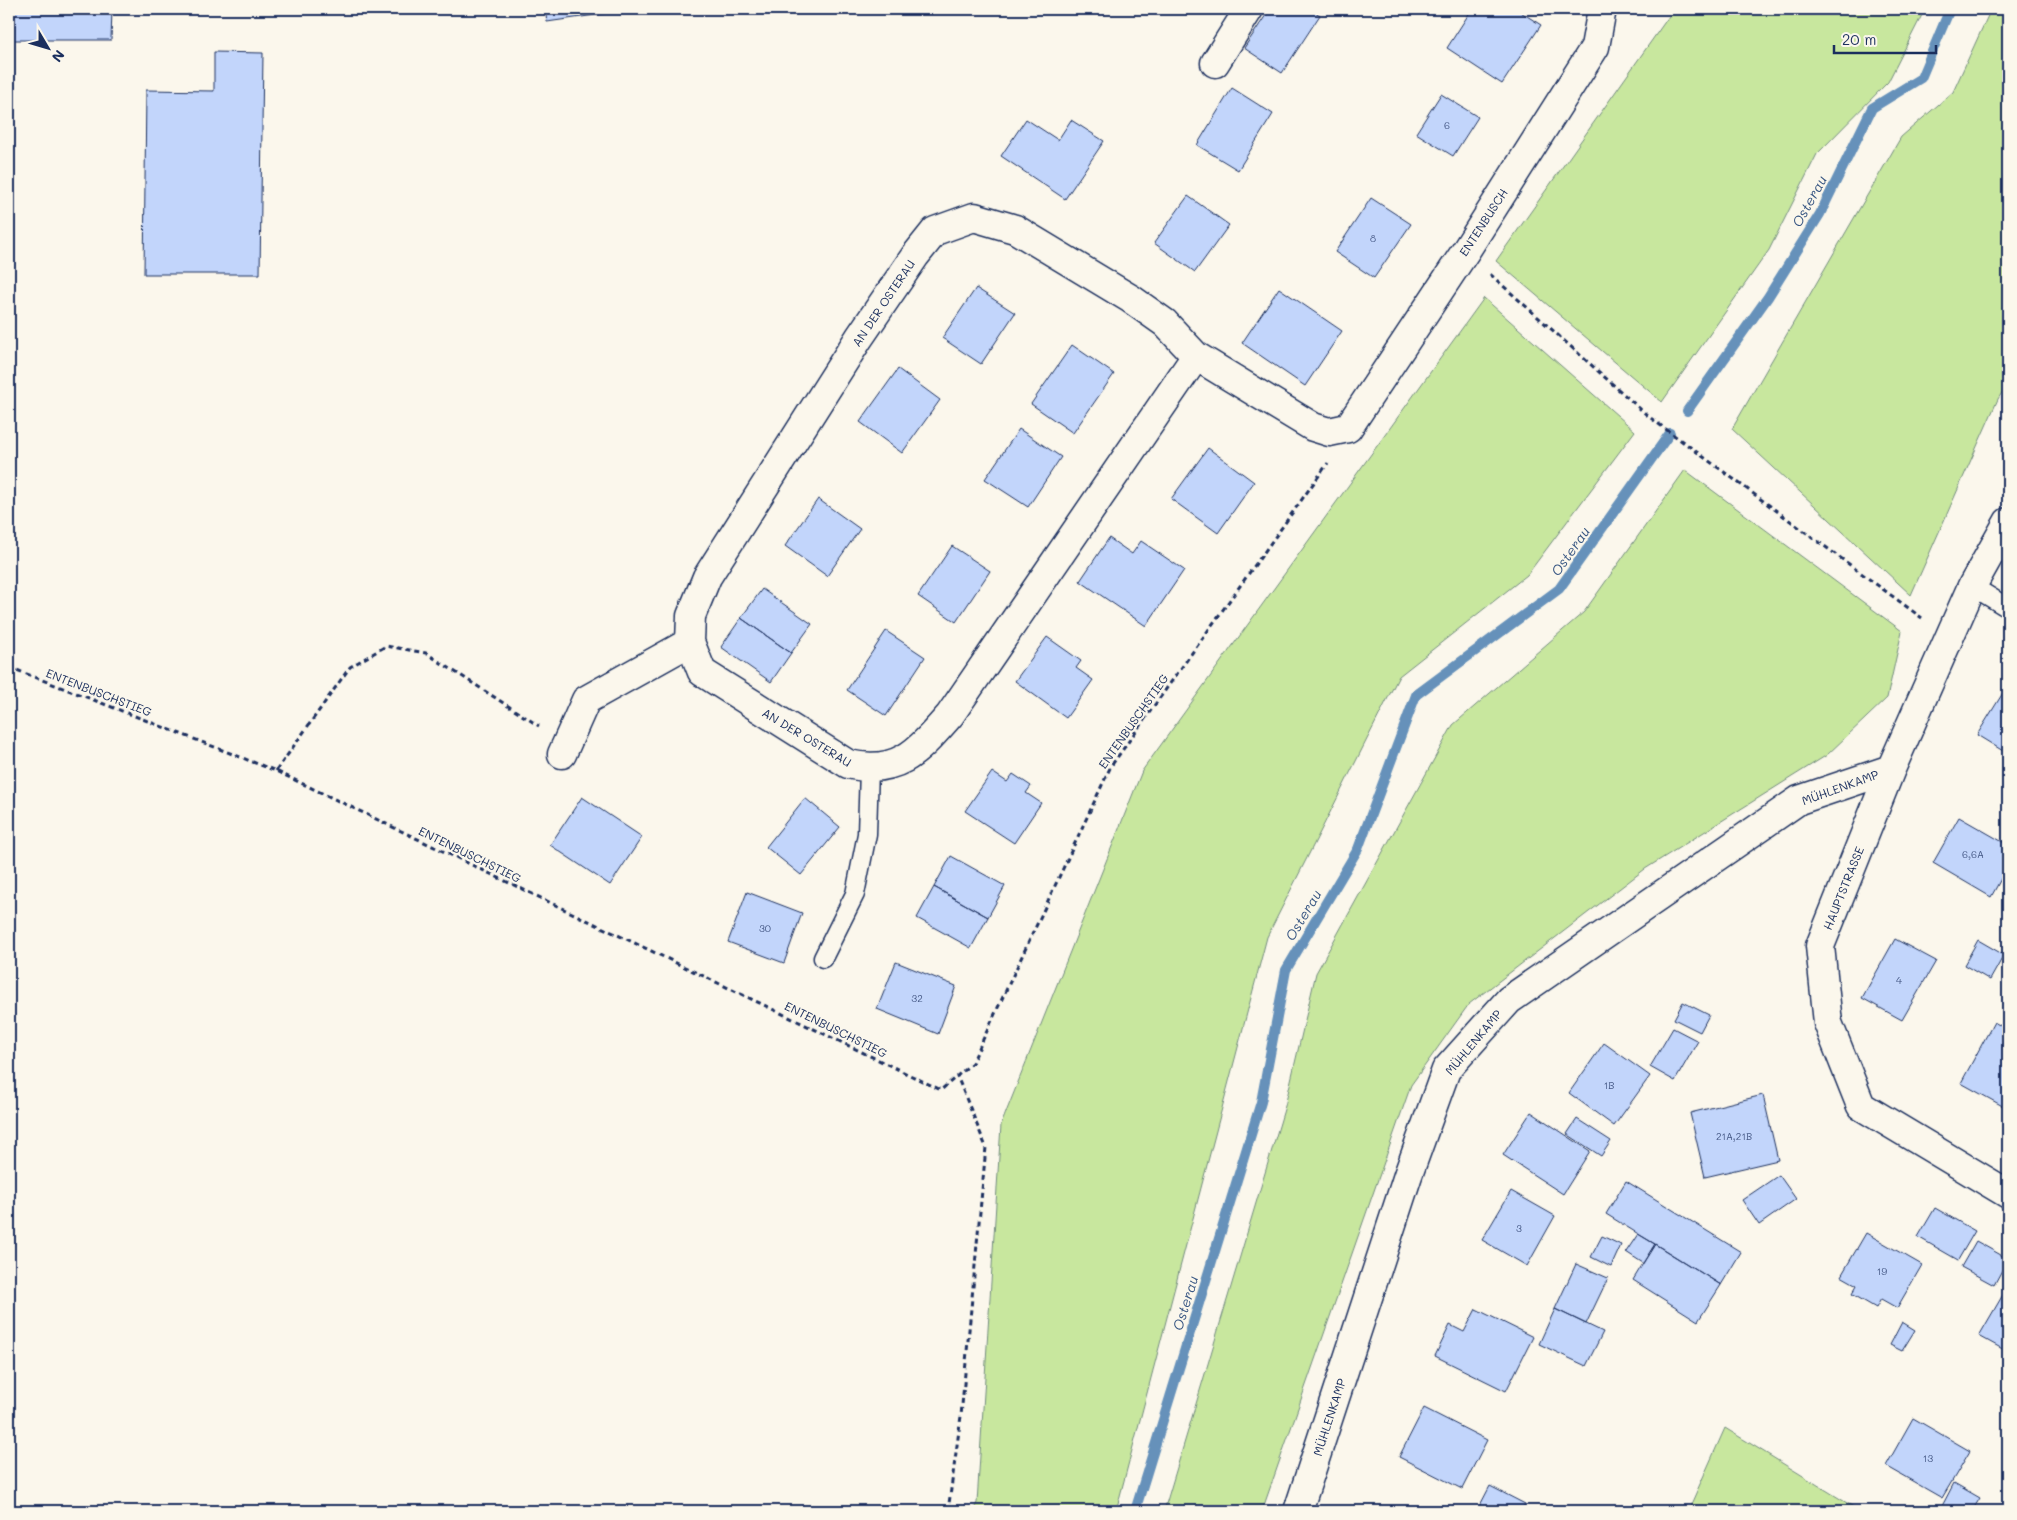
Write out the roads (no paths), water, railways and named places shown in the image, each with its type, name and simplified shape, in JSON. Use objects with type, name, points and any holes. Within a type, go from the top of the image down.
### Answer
[{"type":"street","points":[[1214,63],[1249,9]]},
{"type":"street","name":"ENTENBUSCH","points":[[1348,428],[1465,252],[1595,47],[1602,9]]},
{"type":"street","name":"AN DER OSTERAU","points":[[1196,356],[950,715],[916,750],[896,763],[869,769],[848,764],[702,672],[690,642],[691,616],[707,577],[859,338],[915,256],[935,231],[974,217],[1015,229],[1131,299],[1165,323],[1196,356],[1313,427],[1329,432],[1348,428]]},
{"type":"street","name":"HAUPTSTRASSE","points":[[2008,522],[1972,586],[1891,769],[1820,946],[1828,1023],[1861,1106],[2008,1194]]},
{"type":"street","points":[[562,754],[586,700],[690,642]]},
{"type":"street","name":"MÜHLENKAMP","points":[[1298,1511],[1408,1175],[1446,1070],[1509,1000],[1800,800],[1891,769]]},
{"type":"lane","points":[[1972,586],[2008,608]]},
{"type":"lane","points":[[823,958],[855,894],[867,834],[869,769]]},
{"type":"waterway","name":"Osterau","points":[[1687,411],[1768,297],[1820,214],[1872,108],[1921,78],[1950,9]]},
{"type":"waterway","name":"Osterau","points":[[1135,1511],[1261,1102],[1286,970],[1358,849],[1416,695],[1559,589],[1670,433]]}]
